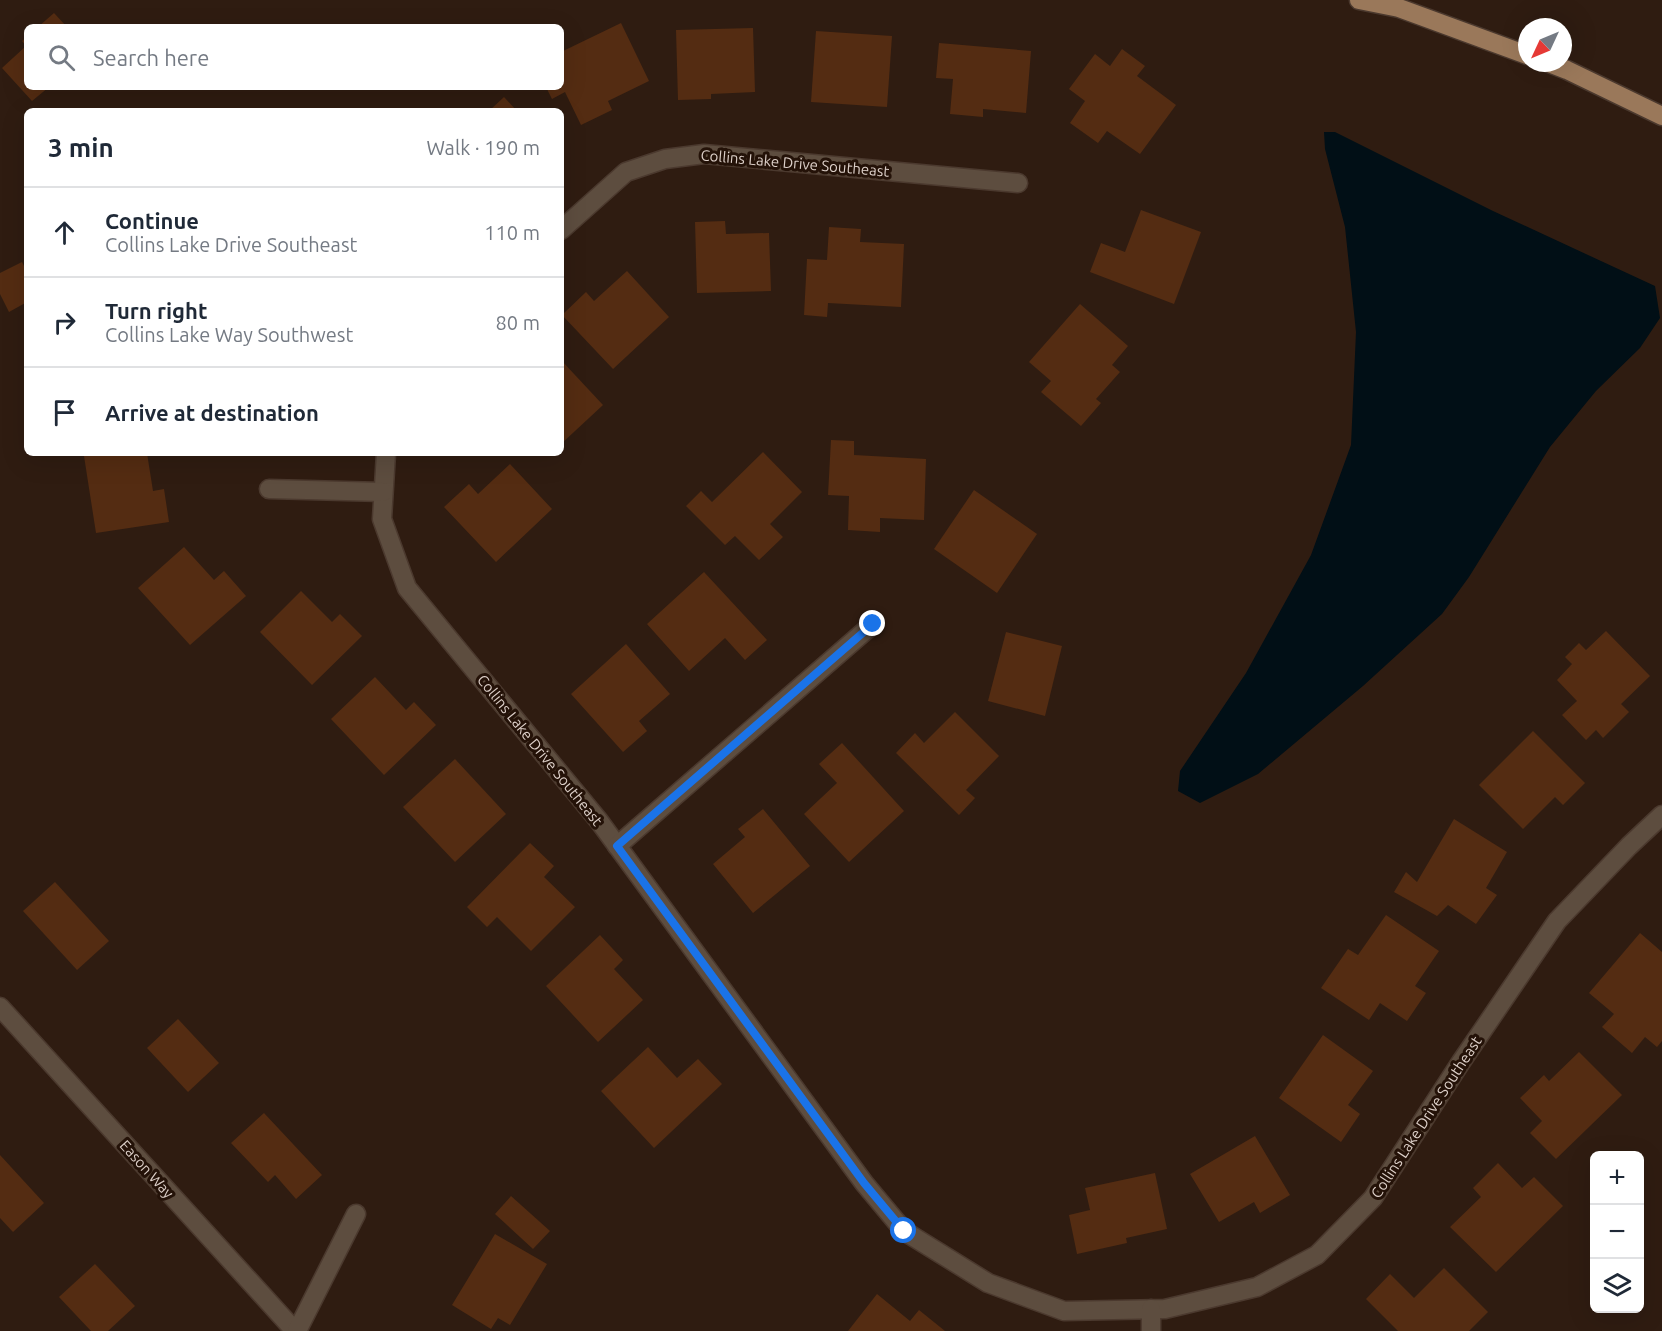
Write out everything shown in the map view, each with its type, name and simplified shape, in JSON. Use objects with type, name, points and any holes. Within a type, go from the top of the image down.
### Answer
[{"type":"main road","points":[[1359,0],[1400,8],[1518,52]]},
{"type":"main road","points":[[1571,72],[1662,116]]},
{"type":"street","name":"Collins Lake Drive Southeast","points":[[564,227],[626,172],[665,159],[704,154],[1018,183]]},
{"type":"street","name":"Collins Lake Drive Southeast","points":[[386,456],[382,519],[407,588],[599,821],[864,1183],[904,1231],[988,1283],[1064,1311],[1165,1309],[1257,1287],[1317,1255],[1373,1198],[1461,1062],[1557,921],[1662,815]]},
{"type":"street","points":[[269,489],[383,492]]},
{"type":"street","points":[[617,846],[873,624]]},
{"type":"street","name":"Eason Way","points":[[0,1007],[296,1331]]},
{"type":"street","points":[[296,1331],[356,1214]]},
{"type":"street","points":[[1151,1309],[1151,1331]]},
{"type":"shaded area","points":[[1324,132],[1335,132],[1493,211],[1655,286],[1660,318],[1640,348],[1596,391],[1550,447],[1469,577],[1442,614],[1363,686],[1258,774],[1200,803],[1178,791],[1180,771],[1246,673],[1311,555],[1351,445],[1356,332],[1345,227],[1325,149]]},
{"type":"building","points":[[54,13],[64,24],[41,24]]},
{"type":"building","points":[[621,23],[649,81],[608,101],[612,110],[581,125],[565,92],[552,99],[548,90],[564,90],[564,51]]},
{"type":"building","points":[[753,28],[755,92],[711,94],[711,99],[678,100],[676,30]]},
{"type":"building","points":[[816,31],[892,36],[887,107],[811,102]]},
{"type":"building","points":[[939,43],[1031,51],[1026,113],[983,109],[983,117],[950,114],[953,79],[936,78]]},
{"type":"building","points":[[24,48],[24,90],[45,90],[32,101],[2,68]]},
{"type":"building","points":[[1122,49],[1145,66],[1137,76],[1176,105],[1140,154],[1107,131],[1098,143],[1070,123],[1085,101],[1069,89],[1095,54],[1110,66]]},
{"type":"building","points":[[504,97],[514,108],[492,108]]},
{"type":"building","points":[[1141,210],[1201,232],[1174,304],[1090,272],[1101,243],[1125,252]]},
{"type":"building","points":[[725,221],[726,234],[769,233],[771,291],[697,293],[695,222]]},
{"type":"building","points":[[829,227],[861,229],[860,242],[904,244],[901,307],[828,303],[827,317],[804,315],[807,259],[827,260]]},
{"type":"building","points":[[22,262],[24,266],[24,304],[9,312],[0,294],[0,273]]},
{"type":"building","points":[[627,271],[669,317],[613,369],[564,317],[564,313],[586,292],[594,301]]},
{"type":"building","points":[[1080,304],[1128,346],[1112,365],[1120,372],[1096,399],[1101,403],[1081,426],[1041,392],[1051,381],[1029,362]]},
{"type":"building","points":[[564,363],[603,405],[564,441]]},
{"type":"building","points":[[831,440],[854,441],[854,455],[926,459],[924,520],[880,518],[880,532],[848,530],[849,496],[828,495]]},
{"type":"building","points":[[763,452],[802,492],[770,524],[783,537],[759,560],[735,536],[725,545],[686,506],[701,491],[712,502]]},
{"type":"building","points":[[84,456],[147,456],[153,491],[164,489],[169,522],[96,533]]},
{"type":"building","points":[[510,464],[552,509],[496,562],[444,507],[469,484],[478,494]]},
{"type":"building","points":[[974,490],[1037,534],[997,593],[934,549]]},
{"type":"building","points":[[184,547],[214,580],[224,571],[246,596],[190,645],[138,588]]},
{"type":"building","points":[[704,572],[767,640],[745,660],[725,638],[689,671],[647,624]]},
{"type":"building","points":[[301,591],[332,622],[340,614],[362,636],[312,685],[260,632]]},
{"type":"building","points":[[1606,631],[1650,676],[1621,704],[1629,712],[1603,738],[1596,730],[1586,740],[1562,715],[1577,701],[1557,680],[1572,664],[1565,657],[1579,643],[1586,650]]},
{"type":"building","points":[[1006,632],[1062,646],[1045,716],[988,701]]},
{"type":"building","points":[[626,644],[670,694],[639,721],[647,731],[623,752],[571,694]]},
{"type":"building","points":[[375,677],[406,710],[414,702],[436,725],[384,775],[331,719]]},
{"type":"building","points":[[955,712],[999,756],[966,790],[975,798],[959,815],[896,753],[915,733],[924,743]]},
{"type":"building","points":[[1533,731],[1585,783],[1563,805],[1555,797],[1523,829],[1479,785]]},
{"type":"building","points":[[842,743],[904,811],[849,862],[804,814],[837,783],[819,764]]},
{"type":"building","points":[[455,759],[506,814],[455,862],[403,807]]},
{"type":"building","points":[[763,809],[810,866],[753,913],[713,864],[745,837],[738,829]]},
{"type":"building","points":[[1454,819],[1507,852],[1486,888],[1497,895],[1476,924],[1448,905],[1437,916],[1394,892],[1406,872],[1417,882]]},
{"type":"building","points":[[530,843],[554,866],[544,877],[575,907],[531,951],[497,917],[487,927],[467,907]]},
{"type":"building","points":[[55,882],[109,941],[77,970],[23,911]]},
{"type":"building","points":[[1386,915],[1439,951],[1415,986],[1426,993],[1407,1021],[1380,1003],[1369,1020],[1321,988],[1348,949],[1358,955]]},
{"type":"building","points":[[1640,933],[1662,952],[1662,1041],[1657,1047],[1645,1037],[1632,1053],[1602,1027],[1614,1014],[1589,993]]},
{"type":"building","points":[[600,935],[623,960],[614,969],[643,1000],[598,1042],[546,986]]},
{"type":"building","points":[[178,1019],[219,1063],[188,1092],[147,1048]]},
{"type":"building","points":[[1323,1035],[1373,1071],[1348,1105],[1360,1114],[1341,1142],[1279,1098]]},
{"type":"building","points":[[648,1047],[677,1078],[698,1059],[722,1084],[654,1148],[601,1091]]},
{"type":"building","points":[[1579,1052],[1622,1095],[1556,1159],[1530,1133],[1542,1121],[1520,1098],[1544,1075],[1549,1081]]},
{"type":"building","points":[[264,1113],[322,1175],[296,1199],[275,1175],[268,1182],[231,1143]]},
{"type":"building","points":[[1255,1136],[1290,1195],[1260,1213],[1254,1202],[1219,1222],[1190,1174]]},
{"type":"building","points":[[0,1155],[44,1203],[13,1232],[0,1218]]},
{"type":"building","points":[[1498,1163],[1522,1188],[1534,1177],[1563,1206],[1496,1272],[1450,1227],[1481,1197],[1473,1188]]},
{"type":"building","points":[[1155,1173],[1167,1229],[1126,1238],[1127,1243],[1077,1254],[1069,1215],[1090,1210],[1085,1188]]},
{"type":"building","points":[[511,1196],[550,1231],[533,1249],[495,1214]]},
{"type":"building","points":[[495,1234],[547,1264],[510,1325],[498,1318],[491,1329],[452,1305]]},
{"type":"building","points":[[95,1264],[135,1306],[108,1331],[91,1331],[59,1297]]},
{"type":"building","points":[[1444,1268],[1488,1312],[1469,1331],[1398,1331],[1366,1299],[1390,1274],[1414,1298]]},
{"type":"building","points":[[877,1294],[910,1321],[919,1310],[945,1331],[848,1331]]},
{"type":"route","points":[[873,624],[617,846],[864,1183],[904,1231]]}]
